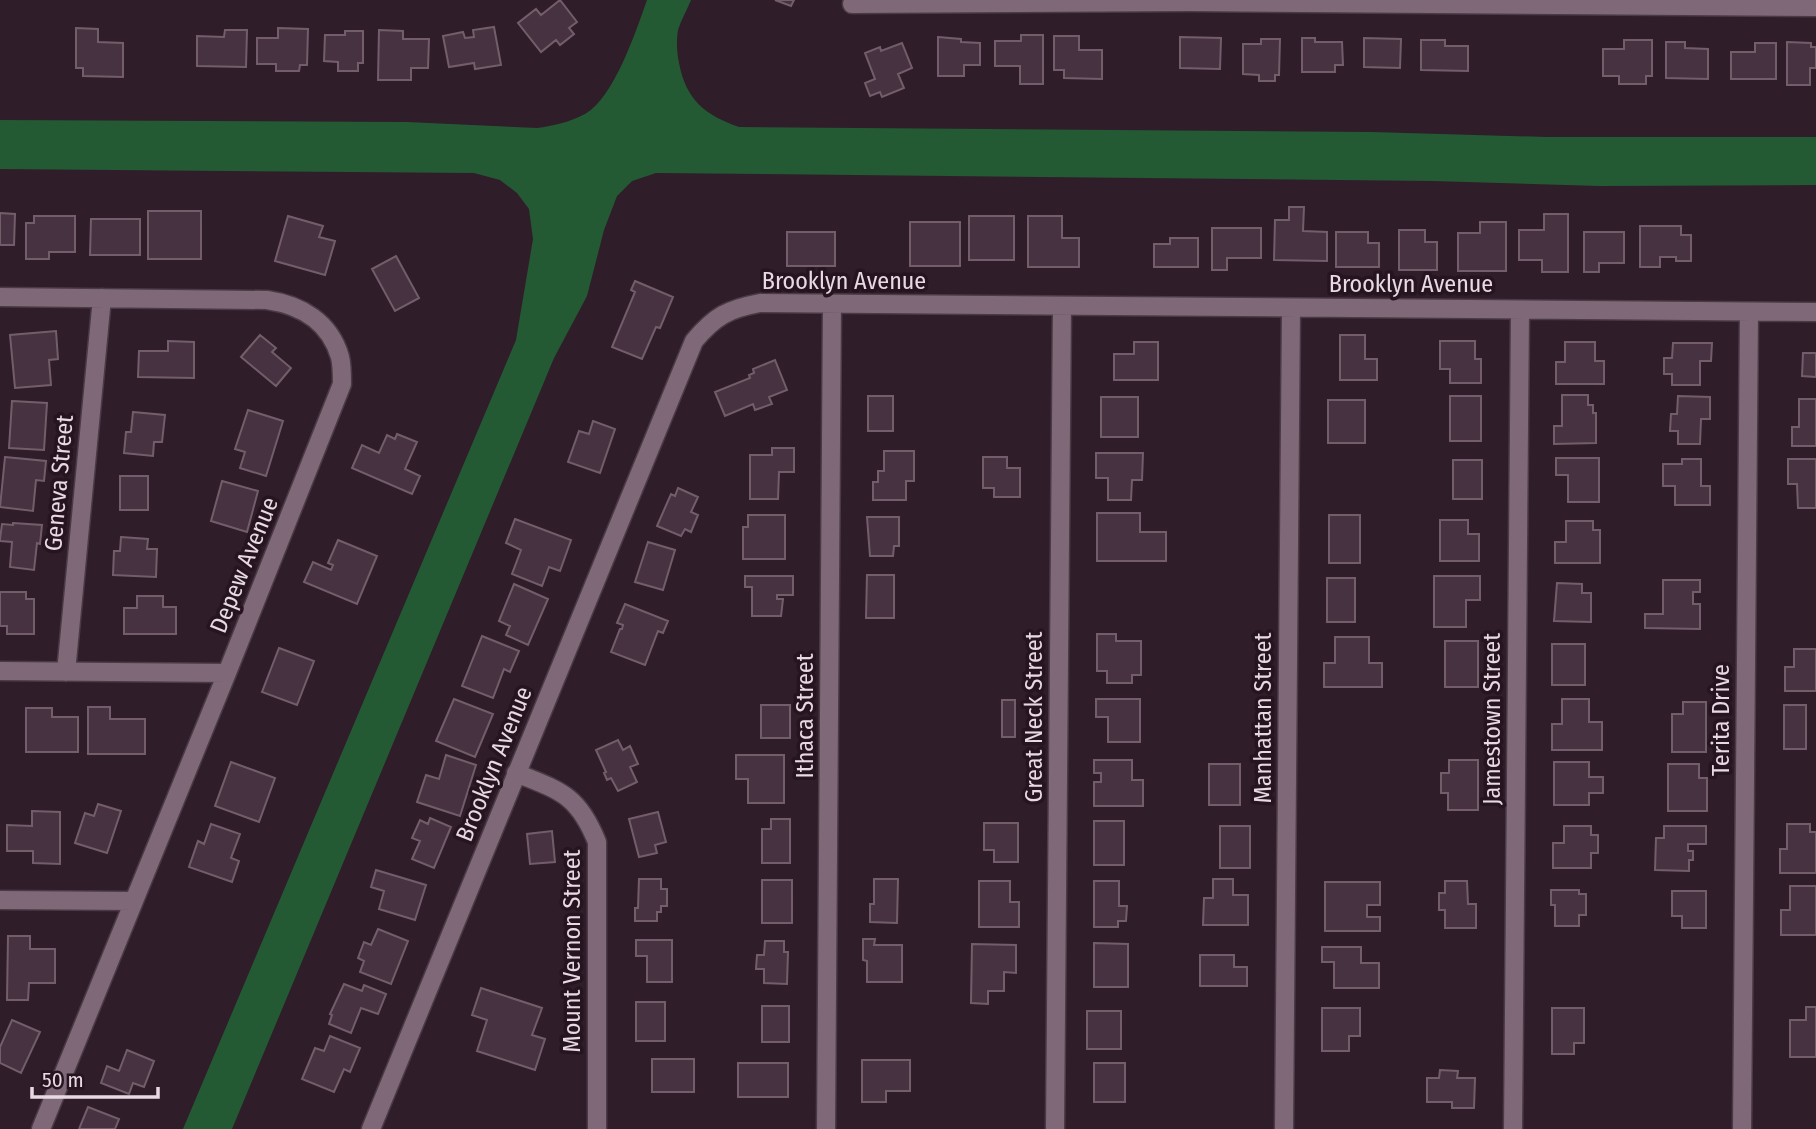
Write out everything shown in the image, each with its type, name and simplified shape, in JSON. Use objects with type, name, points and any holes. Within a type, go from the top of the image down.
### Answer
[{"type":"street","points":[[852,4],[1189,1],[1816,7]]},
{"type":"street","name":"Depew Avenue","points":[[0,297],[267,300],[288,303],[312,314],[330,333],[341,358],[342,384],[41,1129]]},
{"type":"street","name":"Geneva Street","points":[[66,672],[102,298]]},
{"type":"street","name":"Brooklyn Avenue","points":[[370,1129],[694,341],[711,321],[734,308],[760,303],[1816,312]]},
{"type":"street","name":"Ithaca Street","points":[[826,1129],[832,304]]},
{"type":"street","name":"Great Neck Street","points":[[1055,1129],[1062,306]]},
{"type":"street","name":"Manhattan Street","points":[[1284,1129],[1291,308]]},
{"type":"street","name":"Jamestown Street","points":[[1513,1129],[1520,310]]},
{"type":"street","name":"Terita Drive","points":[[1742,1129],[1749,312]]},
{"type":"street","points":[[0,671],[227,673]]},
{"type":"street","name":"Mount Vernon Street","points":[[516,773],[569,798],[587,817],[597,842],[597,1129]]},
{"type":"street","points":[[0,900],[134,901]]},
{"type":"shaded area","points":[[647,0],[691,0],[677,34],[682,76],[699,104],[716,117],[739,127],[1371,132],[1546,137],[1816,137],[1816,185],[1600,186],[1433,181],[656,173],[632,181],[617,196],[604,230],[587,296],[554,358],[232,1129],[183,1129],[516,340],[533,239],[529,209],[517,193],[500,180],[474,173],[0,169],[0,120],[407,122],[537,128],[549,126],[585,114],[596,106],[623,63]]},
{"type":"building","points":[[560,0],[577,22],[569,28],[574,34],[560,45],[556,40],[541,52],[518,23],[536,9],[541,15]]},
{"type":"building","points":[[775,0],[794,0],[791,6]]},
{"type":"building","points":[[494,27],[501,65],[475,69],[474,63],[449,67],[443,36],[463,32],[465,38],[474,37],[473,30]]},
{"type":"building","points":[[76,28],[98,29],[98,42],[123,43],[123,77],[83,76],[83,68],[76,68]]},
{"type":"building","points":[[278,28],[308,29],[307,65],[300,65],[299,71],[276,71],[276,64],[257,64],[257,38],[278,38]]},
{"type":"building","points":[[225,30],[247,30],[246,67],[197,66],[197,36],[224,37]]},
{"type":"building","points":[[379,30],[403,31],[403,39],[429,39],[428,68],[411,68],[411,80],[378,80]]},
{"type":"building","points":[[345,31],[363,31],[363,63],[358,63],[358,71],[338,71],[338,62],[324,61],[325,35],[345,35]]},
{"type":"building","points":[[1021,35],[1043,35],[1043,84],[1020,84],[1020,66],[995,66],[995,41],[1021,41]]},
{"type":"building","points":[[1054,36],[1079,36],[1079,50],[1102,50],[1102,79],[1064,78],[1064,70],[1054,70]]},
{"type":"building","points":[[938,37],[980,43],[980,65],[964,65],[964,76],[938,76]]},
{"type":"building","points":[[1180,37],[1221,38],[1220,69],[1180,68]]},
{"type":"building","points":[[1302,38],[1315,38],[1315,42],[1342,42],[1343,65],[1335,65],[1335,72],[1302,72]]},
{"type":"building","points":[[1364,38],[1401,39],[1400,68],[1364,67]]},
{"type":"building","points":[[1261,39],[1280,39],[1279,75],[1275,75],[1275,81],[1259,81],[1259,75],[1243,74],[1243,44],[1261,44]]},
{"type":"building","points":[[1421,40],[1445,40],[1445,46],[1468,46],[1468,71],[1421,70]]},
{"type":"building","points":[[1624,40],[1652,40],[1652,76],[1646,76],[1646,84],[1619,84],[1619,76],[1603,76],[1603,49],[1624,49]]},
{"type":"building","points":[[1666,42],[1685,42],[1685,48],[1708,49],[1708,79],[1666,78]]},
{"type":"building","points":[[1787,42],[1811,43],[1811,47],[1816,47],[1816,68],[1810,68],[1810,85],[1787,85]]},
{"type":"building","points":[[902,43],[912,68],[898,74],[904,88],[882,97],[880,92],[870,96],[865,83],[875,79],[865,53],[880,47],[881,51]]},
{"type":"building","points":[[1755,43],[1776,43],[1776,79],[1731,79],[1731,52],[1755,52]]},
{"type":"building","points":[[1289,207],[1304,207],[1303,231],[1327,232],[1327,261],[1274,260],[1275,220],[1289,220]]},
{"type":"building","points":[[148,211],[201,211],[201,259],[148,259]]},
{"type":"building","points":[[0,213],[15,214],[14,245],[0,245]]},
{"type":"building","points":[[1544,214],[1568,214],[1568,272],[1542,272],[1542,260],[1519,260],[1519,230],[1544,230]]},
{"type":"building","points":[[34,216],[75,216],[75,252],[49,252],[49,259],[26,259],[26,223],[34,223]]},
{"type":"building","points":[[288,216],[323,226],[319,237],[335,241],[325,275],[275,261]]},
{"type":"building","points":[[969,216],[1014,216],[1014,260],[969,260]]},
{"type":"building","points":[[1028,216],[1062,216],[1062,238],[1079,238],[1079,267],[1028,267]]},
{"type":"building","points":[[91,219],[140,219],[140,255],[90,255]]},
{"type":"building","points":[[910,222],[960,222],[960,266],[910,266]]},
{"type":"building","points":[[1480,222],[1506,222],[1506,271],[1458,271],[1458,233],[1480,233]]},
{"type":"building","points":[[1640,226],[1681,226],[1681,235],[1691,235],[1691,261],[1660,257],[1660,267],[1640,267]]},
{"type":"building","points":[[1212,228],[1261,228],[1261,258],[1227,258],[1227,270],[1212,270]]},
{"type":"building","points":[[1399,230],[1425,230],[1425,242],[1437,242],[1437,270],[1399,270]]},
{"type":"building","points":[[787,232],[835,232],[835,266],[787,266]]},
{"type":"building","points":[[1336,232],[1368,232],[1368,243],[1379,243],[1379,267],[1336,267]]},
{"type":"building","points":[[1584,232],[1624,232],[1624,263],[1599,263],[1599,272],[1584,272]]},
{"type":"building","points":[[1170,238],[1198,238],[1198,267],[1154,267],[1154,244],[1170,244]]},
{"type":"building","points":[[396,256],[419,298],[395,311],[372,269]]},
{"type":"building","points":[[635,281],[673,297],[660,328],[656,327],[642,359],[612,347],[635,292],[631,290]]},
{"type":"building","points":[[56,331],[58,359],[49,360],[51,385],[15,388],[10,335]]},
{"type":"building","points":[[260,335],[276,348],[272,352],[291,368],[276,386],[241,357]]},
{"type":"building","points":[[1340,335],[1365,335],[1365,359],[1377,359],[1377,380],[1340,380]]},
{"type":"building","points":[[168,341],[194,342],[194,378],[138,377],[139,351],[168,351]]},
{"type":"building","points":[[1440,341],[1475,341],[1475,359],[1481,359],[1481,383],[1450,383],[1450,369],[1440,369]]},
{"type":"building","points":[[1134,342],[1158,342],[1158,380],[1114,380],[1114,354],[1134,354]]},
{"type":"building","points":[[1565,342],[1595,342],[1595,361],[1604,361],[1604,384],[1556,384],[1556,362],[1565,362]]},
{"type":"building","points":[[1673,343],[1712,343],[1711,361],[1700,361],[1700,385],[1672,385],[1672,374],[1664,374],[1664,358],[1672,358]]},
{"type":"building","points":[[1803,353],[1816,353],[1816,377],[1802,376]]},
{"type":"building","points":[[775,360],[787,390],[769,397],[772,404],[755,410],[753,404],[725,416],[715,392],[750,378],[749,375],[754,373],[753,369]]},
{"type":"building","points":[[1562,395],[1588,395],[1588,405],[1593,405],[1593,413],[1596,413],[1596,443],[1554,444],[1554,426],[1562,426]]},
{"type":"building","points":[[868,396],[893,396],[893,431],[868,431]]},
{"type":"building","points":[[1450,396],[1481,396],[1481,441],[1450,441]]},
{"type":"building","points":[[1678,396],[1710,397],[1710,419],[1701,419],[1700,444],[1678,444],[1678,431],[1670,431],[1671,414],[1677,414]]},
{"type":"building","points":[[1101,397],[1138,397],[1138,437],[1101,437]]},
{"type":"building","points":[[1799,399],[1816,399],[1816,446],[1792,446],[1792,427],[1799,427]]},
{"type":"building","points":[[1328,400],[1365,400],[1365,443],[1328,443]]},
{"type":"building","points":[[12,401],[47,403],[44,450],[9,448]]},
{"type":"building","points":[[248,410],[283,421],[266,476],[240,468],[245,452],[235,449]]},
{"type":"building","points":[[133,412],[165,415],[162,442],[154,442],[153,456],[124,453],[126,432],[131,432]]},
{"type":"building","points":[[593,421],[615,429],[600,473],[568,462],[579,431],[589,434]]},
{"type":"building","points":[[397,434],[417,442],[405,469],[420,476],[412,494],[352,468],[362,445],[379,453],[387,435],[395,439]]},
{"type":"building","points":[[772,448],[794,448],[794,472],[779,472],[778,499],[750,499],[750,455],[772,455]]},
{"type":"building","points":[[884,451],[914,451],[914,481],[906,481],[906,500],[873,500],[873,482],[878,482],[878,471],[884,471]]},
{"type":"building","points":[[1096,453],[1143,453],[1142,480],[1132,480],[1131,500],[1108,500],[1108,478],[1096,478]]},
{"type":"building","points":[[5,457],[46,461],[44,481],[36,480],[33,511],[0,507]]},
{"type":"building","points":[[983,457],[1007,457],[1007,468],[1020,468],[1020,497],[994,497],[994,488],[983,488]]},
{"type":"building","points":[[1556,458],[1599,458],[1599,502],[1568,502],[1568,475],[1556,475]]},
{"type":"building","points":[[1682,459],[1701,459],[1701,486],[1710,486],[1710,505],[1675,505],[1675,486],[1663,486],[1663,464],[1682,464]]},
{"type":"building","points":[[1788,459],[1816,459],[1816,508],[1798,508],[1797,484],[1788,484]]},
{"type":"building","points":[[1453,460],[1482,460],[1482,499],[1453,499]]},
{"type":"building","points":[[120,476],[148,476],[148,510],[120,510]]},
{"type":"building","points":[[222,481],[258,491],[247,532],[211,521]]},
{"type":"building","points":[[678,488],[698,497],[691,512],[698,515],[691,532],[685,529],[681,536],[657,526],[671,494],[675,496]]},
{"type":"building","points":[[1097,513],[1140,513],[1140,532],[1166,532],[1166,561],[1097,561]]},
{"type":"building","points":[[748,515],[785,515],[785,559],[743,559],[743,527],[748,527]]},
{"type":"building","points":[[1329,515],[1360,515],[1360,563],[1329,563]]},
{"type":"building","points":[[867,517],[899,517],[899,546],[894,546],[893,556],[870,556]]},
{"type":"building","points":[[515,519],[571,540],[560,571],[549,567],[542,586],[512,574],[521,550],[506,543]]},
{"type":"building","points":[[1440,520],[1468,520],[1468,534],[1479,534],[1479,561],[1440,561]]},
{"type":"building","points":[[1566,521],[1593,521],[1593,530],[1600,530],[1600,563],[1555,563],[1555,542],[1566,542]]},
{"type":"building","points":[[2,524],[42,525],[34,570],[10,567],[12,542],[0,539]]},
{"type":"building","points":[[121,537],[148,539],[147,549],[157,549],[156,577],[113,575],[114,551],[120,551]]},
{"type":"building","points":[[338,540],[377,556],[357,604],[304,582],[313,562],[331,570],[333,565],[328,563]]},
{"type":"building","points":[[648,542],[675,550],[663,590],[635,582]]},
{"type":"building","points":[[867,575],[894,575],[894,618],[866,618]]},
{"type":"building","points":[[745,576],[793,576],[793,595],[777,595],[777,599],[783,599],[781,616],[752,616],[752,587],[745,587]]},
{"type":"building","points":[[1434,576],[1480,576],[1480,600],[1466,600],[1466,627],[1434,627]]},
{"type":"building","points":[[1327,578],[1355,578],[1355,622],[1327,622]]},
{"type":"building","points":[[1663,580],[1700,580],[1700,592],[1693,592],[1693,604],[1700,604],[1700,629],[1645,628],[1645,614],[1663,614]]},
{"type":"building","points":[[1557,583],[1582,584],[1582,593],[1591,593],[1591,622],[1554,621]]},
{"type":"building","points":[[514,584],[548,599],[528,645],[506,635],[510,626],[499,621]]},
{"type":"building","points":[[0,592],[26,592],[26,599],[34,599],[34,634],[7,634],[7,626],[0,626]]},
{"type":"building","points":[[137,596],[163,596],[163,607],[176,607],[176,634],[124,634],[124,608],[137,608]]},
{"type":"building","points":[[625,604],[668,621],[663,633],[658,631],[645,665],[611,652],[622,629],[623,625],[617,623]]},
{"type":"building","points":[[1097,634],[1116,634],[1116,641],[1141,641],[1141,675],[1132,675],[1132,683],[1107,683],[1107,671],[1097,671]]},
{"type":"building","points":[[482,636],[519,651],[510,672],[504,669],[493,698],[462,686]]},
{"type":"building","points":[[1335,637],[1369,637],[1369,663],[1382,663],[1382,687],[1324,687],[1324,663],[1335,663]]},
{"type":"building","points":[[1445,641],[1478,641],[1478,687],[1445,687]]},
{"type":"building","points":[[1552,644],[1585,644],[1585,685],[1552,685]]},
{"type":"building","points":[[279,648],[314,661],[297,705],[262,692]]},
{"type":"building","points":[[1794,649],[1816,649],[1816,691],[1785,691],[1785,667],[1794,667]]},
{"type":"building","points":[[454,699],[493,714],[475,757],[436,741]]},
{"type":"building","points":[[1096,699],[1140,699],[1140,742],[1108,742],[1108,717],[1096,717]]},
{"type":"building","points":[[1562,699],[1589,699],[1589,722],[1602,722],[1602,750],[1552,750],[1552,724],[1562,724]]},
{"type":"building","points":[[1002,700],[1015,700],[1015,737],[1002,737]]},
{"type":"building","points":[[1683,702],[1706,702],[1706,752],[1672,752],[1672,714],[1683,714]]},
{"type":"building","points":[[761,705],[790,705],[790,738],[761,738]]},
{"type":"building","points":[[1784,705],[1806,705],[1806,749],[1784,749]]},
{"type":"building","points":[[88,707],[110,707],[110,719],[145,719],[145,754],[88,754]]},
{"type":"building","points":[[26,708],[52,708],[52,717],[78,717],[78,752],[26,752]]},
{"type":"building","points":[[618,740],[623,750],[630,746],[638,764],[630,767],[637,782],[618,791],[611,778],[607,780],[596,750]]},
{"type":"building","points":[[446,755],[476,765],[460,816],[417,802],[426,775],[439,779]]},
{"type":"building","points":[[736,755],[784,755],[784,803],[748,803],[748,779],[736,779]]},
{"type":"building","points":[[1094,760],[1132,760],[1132,780],[1143,780],[1143,806],[1094,806],[1094,782],[1101,782],[1101,773],[1094,773]]},
{"type":"building","points":[[1449,760],[1478,760],[1478,810],[1448,810],[1448,793],[1441,793],[1441,773],[1449,773]]},
{"type":"building","points":[[231,762],[275,778],[259,822],[215,806]]},
{"type":"building","points":[[1554,762],[1589,762],[1589,777],[1603,777],[1603,793],[1589,793],[1589,805],[1554,805]]},
{"type":"building","points":[[1209,764],[1240,764],[1240,805],[1209,805]]},
{"type":"building","points":[[1668,764],[1699,764],[1699,778],[1707,778],[1707,811],[1668,811]]},
{"type":"building","points":[[98,804],[121,811],[107,853],[75,843],[85,813],[94,816]]},
{"type":"building","points":[[32,811],[60,812],[60,864],[33,863],[33,851],[7,851],[7,825],[32,826]]},
{"type":"building","points":[[658,812],[666,842],[655,845],[657,853],[639,857],[629,819]]},
{"type":"building","points":[[430,818],[451,827],[434,868],[412,859],[420,841],[412,838],[420,820],[428,824]]},
{"type":"building","points":[[771,819],[790,819],[790,863],[762,863],[762,829],[771,829]]},
{"type":"building","points":[[1094,821],[1124,821],[1124,865],[1094,865]]},
{"type":"building","points":[[984,823],[1018,823],[1018,862],[994,862],[994,850],[984,850]]},
{"type":"building","points":[[211,824],[240,834],[231,858],[239,861],[232,882],[189,867],[198,841],[204,844]]},
{"type":"building","points":[[1787,824],[1810,824],[1810,832],[1816,832],[1816,873],[1780,873],[1780,849],[1787,849]]},
{"type":"building","points":[[1220,826],[1250,826],[1250,868],[1220,868]]},
{"type":"building","points":[[1564,826],[1591,826],[1591,835],[1598,835],[1598,853],[1591,853],[1591,868],[1553,868],[1553,843],[1564,843]]},
{"type":"building","points":[[1664,826],[1706,826],[1706,844],[1688,844],[1688,851],[1693,851],[1693,860],[1689,860],[1689,871],[1655,870],[1656,838],[1664,838]]},
{"type":"building","points":[[552,831],[555,862],[530,864],[527,834]]},
{"type":"building","points":[[376,870],[426,885],[415,920],[379,909],[384,891],[371,887]]},
{"type":"building","points":[[639,879],[661,879],[661,889],[667,889],[667,906],[661,906],[661,912],[657,912],[657,921],[635,921]]},
{"type":"building","points":[[874,879],[898,879],[897,923],[870,922],[870,904],[874,904]]},
{"type":"building","points":[[1213,879],[1233,879],[1233,895],[1248,895],[1248,925],[1203,925],[1204,898],[1213,898]]},
{"type":"building","points":[[762,880],[792,880],[792,923],[762,923]]},
{"type":"building","points":[[979,881],[1010,881],[1010,902],[1019,902],[1019,927],[979,927]]},
{"type":"building","points":[[1094,881],[1119,881],[1119,906],[1127,906],[1126,921],[1118,921],[1118,927],[1094,927]]},
{"type":"building","points":[[1445,881],[1467,881],[1468,904],[1476,904],[1476,928],[1445,928],[1445,910],[1439,910],[1439,893],[1445,893]]},
{"type":"building","points":[[1325,882],[1380,882],[1380,905],[1367,905],[1367,917],[1380,917],[1380,931],[1325,931]]},
{"type":"building","points":[[1790,886],[1816,886],[1816,935],[1781,935],[1781,910],[1790,910]]},
{"type":"building","points":[[1551,890],[1579,890],[1579,894],[1586,894],[1586,915],[1579,915],[1579,926],[1555,926],[1555,905],[1551,905]]},
{"type":"building","points":[[1672,891],[1706,891],[1706,928],[1682,928],[1682,916],[1672,916]]},
{"type":"building","points":[[378,929],[408,941],[391,984],[360,972],[364,961],[358,958],[364,942],[371,945]]},
{"type":"building","points":[[8,936],[30,936],[30,949],[55,949],[55,983],[29,983],[28,1000],[7,1000]]},
{"type":"building","points":[[863,939],[875,939],[874,945],[902,945],[902,982],[867,982]]},
{"type":"building","points":[[636,940],[672,940],[672,982],[647,982],[647,956],[636,956]]},
{"type":"building","points":[[765,941],[784,941],[784,952],[788,952],[787,984],[764,983],[764,969],[756,969],[757,955],[764,955]]},
{"type":"building","points":[[1094,943],[1128,944],[1128,987],[1094,987]]},
{"type":"building","points":[[972,944],[1016,945],[1016,973],[1004,972],[1004,991],[988,991],[988,1004],[971,1003]]},
{"type":"building","points":[[1322,947],[1361,947],[1361,963],[1379,963],[1379,988],[1334,988],[1334,962],[1322,962]]},
{"type":"building","points":[[1200,955],[1234,955],[1234,967],[1247,967],[1247,986],[1200,986]]},
{"type":"building","points":[[344,984],[362,991],[364,985],[386,994],[378,1014],[361,1008],[351,1033],[329,1024],[330,1014]]},
{"type":"building","points":[[481,988],[542,1008],[532,1035],[545,1039],[535,1070],[477,1051],[487,1020],[472,1015]]},
{"type":"building","points":[[636,1002],[665,1002],[665,1041],[636,1041]]},
{"type":"building","points":[[762,1006],[789,1006],[789,1042],[762,1042]]},
{"type":"building","points":[[1806,1007],[1816,1007],[1816,1057],[1790,1057],[1790,1020],[1806,1020]]},
{"type":"building","points":[[1322,1008],[1360,1008],[1360,1036],[1349,1036],[1349,1051],[1322,1051]]},
{"type":"building","points":[[1552,1008],[1584,1008],[1584,1043],[1574,1043],[1574,1054],[1552,1054]]},
{"type":"building","points":[[1087,1011],[1121,1011],[1121,1049],[1087,1049]]},
{"type":"building","points":[[12,1020],[40,1032],[21,1073],[0,1063],[0,1047]]},
{"type":"building","points":[[330,1036],[360,1048],[350,1072],[344,1069],[334,1092],[302,1079],[315,1048],[324,1051]]},
{"type":"building","points":[[127,1050],[154,1061],[144,1087],[133,1083],[129,1094],[101,1083],[107,1066],[119,1071]]},
{"type":"building","points":[[652,1059],[694,1059],[694,1092],[652,1092]]},
{"type":"building","points":[[862,1060],[910,1060],[910,1091],[886,1091],[886,1102],[862,1102]]},
{"type":"building","points":[[738,1063],[788,1063],[788,1097],[738,1097]]},
{"type":"building","points":[[1094,1063],[1125,1063],[1125,1102],[1094,1102]]},
{"type":"building","points":[[1440,1070],[1458,1071],[1457,1078],[1475,1078],[1474,1108],[1452,1108],[1452,1102],[1427,1102],[1427,1078],[1439,1078]]},
{"type":"building","points":[[88,1107],[119,1119],[115,1129],[79,1129]]}]
